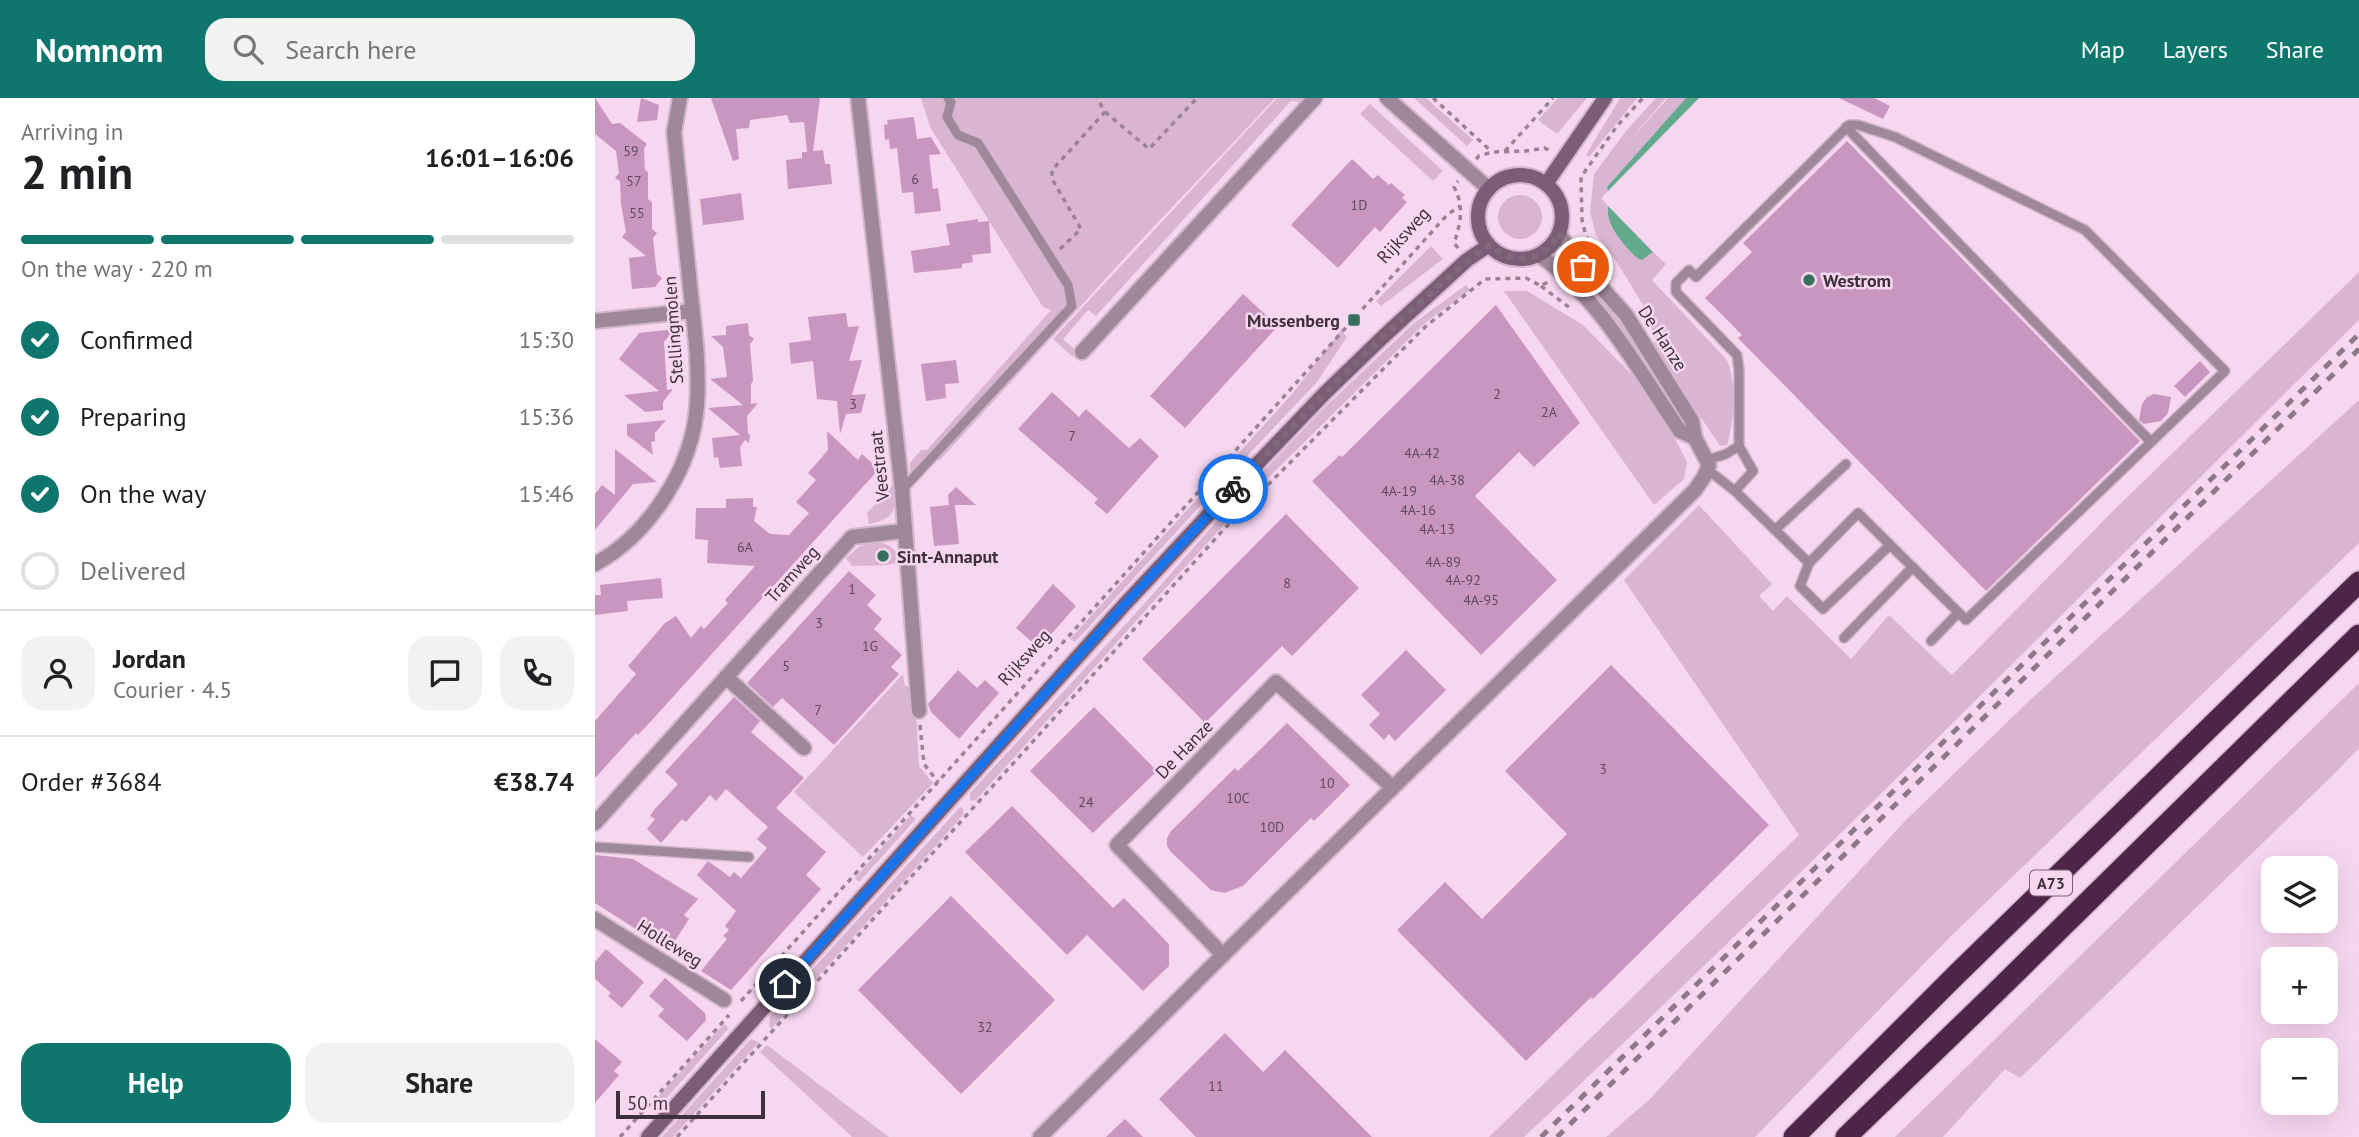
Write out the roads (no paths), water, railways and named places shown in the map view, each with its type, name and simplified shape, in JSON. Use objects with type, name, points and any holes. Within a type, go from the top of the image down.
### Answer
[{"type":"highway","name":"A73","points":[[1794,1137],[2359,582]]},
{"type":"highway","name":"A73","points":[[1846,1137],[2359,635]]},
{"type":"main road","points":[[1546,184],[1605,98]]},
{"type":"main road","points":[[1506,177],[1532,177],[1546,184],[1560,202],[1562,222],[1551,246],[1539,255],[1528,258],[1500,254],[1489,245],[1482,234],[1478,218],[1481,201],[1489,189],[1506,177]]},
{"type":"main road","points":[[648,1137],[1125,604],[1315,403],[1384,335],[1467,260],[1489,245]]},
{"type":"street","name":"Stellingmolen","points":[[595,564],[635,536],[661,505],[687,451],[697,405],[698,359],[674,132],[680,98]]},
{"type":"street","name":"Veestraat","points":[[858,98],[902,490],[919,711]]},
{"type":"street","points":[[1082,352],[1315,98]]},
{"type":"street","points":[[1387,98],[1489,189]]},
{"type":"street","name":"De Hanze","points":[[1559,233],[1576,259],[1626,315],[1692,421],[1695,438],[1708,465]]},
{"type":"street","name":"De Hanze","points":[[1539,255],[1562,271],[1605,320],[1680,431],[1695,438]]},
{"type":"street","points":[[595,321],[692,311]]},
{"type":"street","points":[[1040,1137],[1695,490],[1708,465]]},
{"type":"street","name":"Tramweg","points":[[595,823],[852,537],[904,531]]},
{"type":"street","points":[[726,677],[804,748]]},
{"type":"street","name":"De Hanze","points":[[1223,955],[1117,845],[1276,682],[1392,787]]},
{"type":"street","name":"Holleweg","points":[[595,919],[724,1000]]},
{"type":"lane","points":[[902,490],[1072,306],[1068,285],[978,143],[958,135],[947,117],[951,102],[948,98]]},
{"type":"lane","points":[[1735,491],[1753,471],[1739,446],[1737,355],[1676,292],[1676,283],[1689,270],[1696,277],[1846,127],[1858,125],[1895,137],[2085,230],[2225,371],[1966,620],[1859,513],[1809,563],[1800,586],[1823,609],[1890,545]]},
{"type":"lane","points":[[1846,127],[2151,442]]},
{"type":"lane","points":[[1739,446],[1708,465],[1809,563]]},
{"type":"lane","points":[[1775,530],[1846,464]]},
{"type":"lane","points":[[1844,638],[1913,567]]},
{"type":"lane","points":[[1931,641],[1958,613]]},
{"type":"lane","points":[[595,847],[749,857]]},
{"type":"railway","points":[[1541,1137],[2359,334]]},
{"type":"railway","points":[[1557,1137],[2359,349]]},
{"type":"place","name":"Westrom","points":[[1809,280]]},
{"type":"place","name":"Mussenberg","points":[[1354,320]]},
{"type":"place","name":"Sint-Annaput","points":[[883,556]]}]
